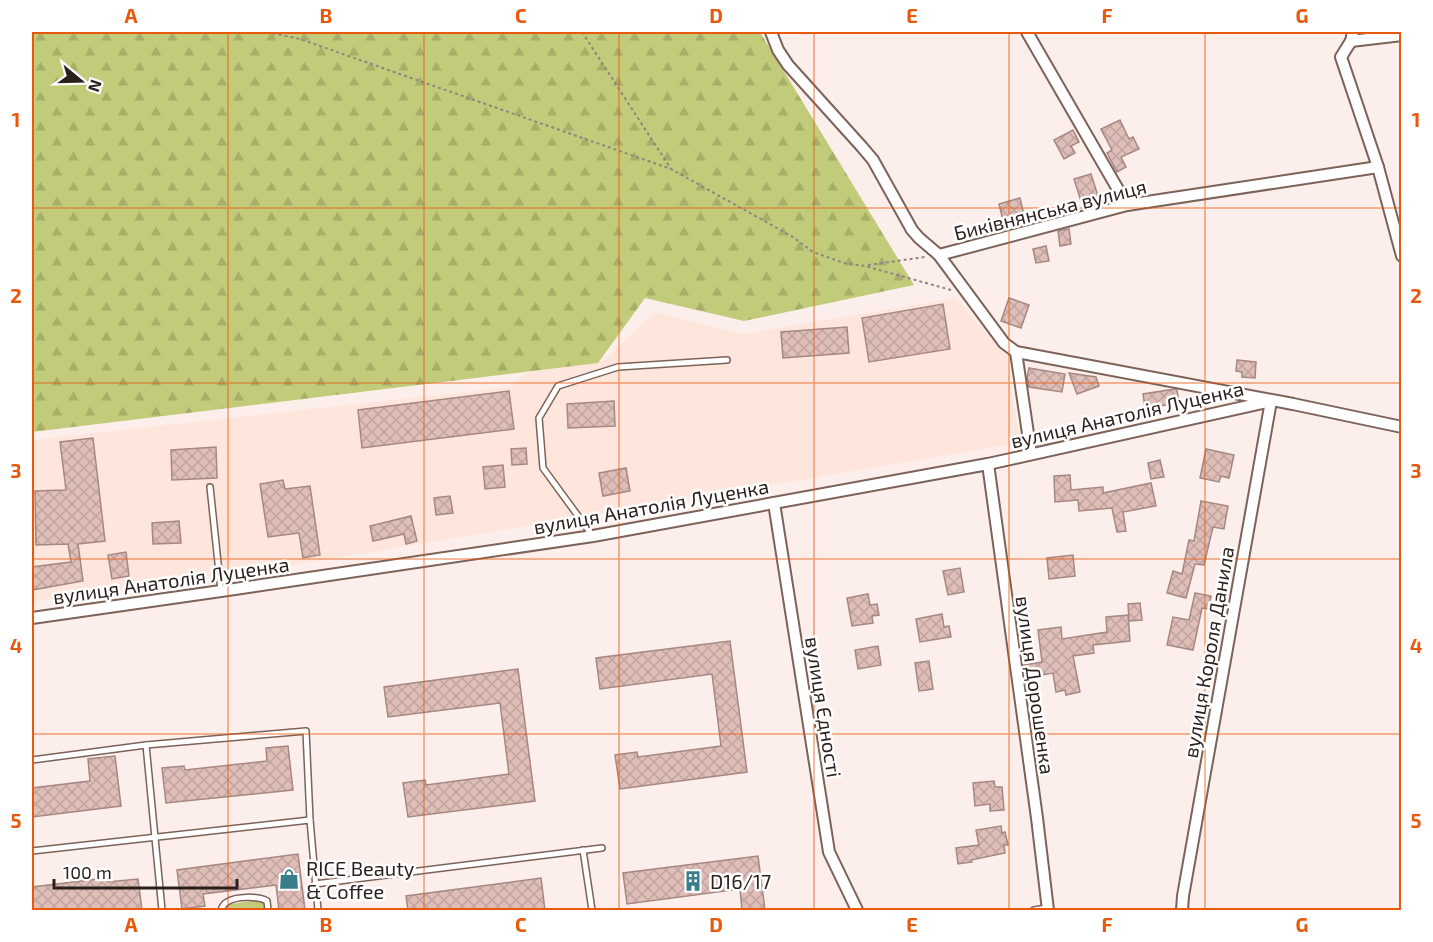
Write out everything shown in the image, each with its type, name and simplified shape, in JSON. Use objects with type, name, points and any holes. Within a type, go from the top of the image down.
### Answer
[{"type":"street","name":"Биківнянська вулиця","points":[[771,32],[778,50],[788,65],[873,160],[912,231],[939,255],[1127,205],[1378,167]]},
{"type":"street","points":[[1027,32],[1127,205]]},
{"type":"street","points":[[1401,35],[1352,36],[1341,57],[1378,167],[1401,256]]},
{"type":"street","points":[[939,255],[1004,343],[1017,352],[1031,454]]},
{"type":"street","name":"вулиця Анатолія Луценка","points":[[1017,352],[1401,427]]},
{"type":"street","name":"вулиця Анатолія Луценка","points":[[32,618],[593,536],[988,464],[1271,401]]},
{"type":"street","name":"вулиця Короля Данила","points":[[1182,910],[1271,401]]},
{"type":"street","name":"вулиця Дорошенка","points":[[988,464],[1048,909]]},
{"type":"street","name":"вулиця Єдності","points":[[774,503],[829,852],[857,910]]},
{"type":"lane","points":[[593,536],[543,468],[539,418],[558,386],[618,367],[728,360]]},
{"type":"lane","points":[[210,487],[221,591]]},
{"type":"lane","points":[[32,760],[146,745],[306,731],[310,820],[318,910]]},
{"type":"lane","points":[[146,745],[162,910]]},
{"type":"lane","points":[[32,851],[310,820]]},
{"type":"lane","points":[[315,884],[602,848]]},
{"type":"lane","points":[[583,850],[592,910]]},
{"type":"lane","points":[[221,910],[227,902],[260,897],[267,901],[268,910]]},
{"type":"lane","points":[[1034,910],[1048,909]]},
{"type":"path","points":[[267,32],[300,39],[671,169],[793,237],[813,252],[844,263],[866,266],[968,295]]},
{"type":"path","points":[[582,32],[671,169]]},
{"type":"path","points":[[866,266],[939,255]]},
{"type":"shaded area","points":[[956,298],[1007,357],[1020,443],[331,559],[32,602],[32,440],[509,387],[528,372],[603,361],[655,312],[743,334]]},
{"type":"green space","points":[[32,32],[760,32],[914,285],[744,321],[645,298],[598,363],[32,432]]},
{"type":"green space","points":[[260,900],[265,903],[266,910],[224,910],[230,904]]},
{"type":"building","points":[[1120,120],[1129,139],[1133,137],[1139,149],[1121,157],[1126,167],[1117,172],[1107,153],[1112,150],[1101,129]]},
{"type":"building","points":[[1073,130],[1079,142],[1071,146],[1075,153],[1064,159],[1054,140]]},
{"type":"building","points":[[1091,174],[1098,196],[1081,201],[1074,179]]},
{"type":"building","points":[[1020,198],[1024,215],[1003,220],[999,204]]},
{"type":"building","points":[[1069,229],[1071,244],[1060,246],[1058,231]]},
{"type":"building","points":[[1046,246],[1049,261],[1036,263],[1033,249]]},
{"type":"building","points":[[1009,298],[1029,305],[1021,328],[1001,321]]},
{"type":"building","points":[[943,304],[950,349],[869,362],[862,318]]},
{"type":"building","points":[[847,327],[849,353],[783,358],[781,332]]},
{"type":"building","points":[[1237,360],[1256,362],[1255,378],[1242,377],[1242,372],[1236,371]]},
{"type":"building","points":[[1029,368],[1065,374],[1062,392],[1029,387],[1027,377]]},
{"type":"building","points":[[1069,373],[1096,377],[1099,386],[1077,394]]},
{"type":"building","points":[[1175,389],[1179,403],[1145,408],[1143,394]]},
{"type":"building","points":[[509,391],[514,429],[362,448],[358,410]]},
{"type":"building","points":[[614,401],[615,426],[568,428],[567,404]]},
{"type":"building","points":[[93,438],[105,541],[78,544],[83,581],[32,590],[32,567],[71,562],[68,544],[36,545],[35,491],[66,490],[60,442]]},
{"type":"building","points":[[216,447],[217,478],[172,480],[171,450]]},
{"type":"building","points":[[526,448],[527,464],[512,465],[511,449]]},
{"type":"building","points":[[1206,449],[1234,455],[1229,478],[1221,476],[1219,482],[1200,478]]},
{"type":"building","points":[[1160,460],[1164,477],[1151,479],[1148,463]]},
{"type":"building","points":[[503,465],[505,487],[485,489],[483,467]]},
{"type":"building","points":[[626,468],[630,491],[603,496],[599,473]]},
{"type":"building","points":[[1070,475],[1071,490],[1103,487],[1103,493],[1151,483],[1156,506],[1123,512],[1126,531],[1117,532],[1112,508],[1079,511],[1078,500],[1055,502],[1054,476]]},
{"type":"building","points":[[283,480],[285,489],[310,486],[320,555],[303,558],[299,533],[268,537],[260,484]]},
{"type":"building","points":[[450,496],[453,513],[436,515],[434,498]]},
{"type":"building","points":[[1201,501],[1228,506],[1224,529],[1213,527],[1204,565],[1195,564],[1186,598],[1167,593],[1173,571],[1182,574],[1189,540],[1194,541]]},
{"type":"building","points":[[411,516],[417,541],[406,544],[404,534],[373,541],[370,526]]},
{"type":"building","points":[[179,521],[181,543],[153,544],[152,523]]},
{"type":"building","points":[[126,552],[129,576],[112,579],[108,555]]},
{"type":"building","points":[[1073,555],[1075,576],[1049,579],[1047,558]]},
{"type":"building","points":[[960,568],[964,592],[948,595],[943,571]]},
{"type":"building","points":[[1195,593],[1211,596],[1208,609],[1202,608],[1193,650],[1167,645],[1173,617],[1189,620]]},
{"type":"building","points":[[868,594],[870,605],[877,604],[879,615],[872,616],[873,623],[852,626],[847,598]]},
{"type":"building","points":[[1140,603],[1142,620],[1129,621],[1128,604]]},
{"type":"building","points":[[942,614],[944,627],[949,626],[951,637],[920,642],[916,619]]},
{"type":"building","points":[[1128,615],[1130,641],[1093,645],[1094,653],[1073,656],[1080,692],[1066,695],[1065,690],[1056,692],[1053,673],[1025,678],[1023,665],[1042,662],[1038,630],[1061,627],[1062,639],[1107,632],[1106,617]]},
{"type":"building","points":[[730,641],[747,772],[620,789],[615,755],[637,752],[638,757],[721,746],[712,674],[600,689],[596,658]]},
{"type":"building","points":[[878,646],[881,665],[858,669],[855,650]]},
{"type":"building","points":[[929,661],[933,689],[919,691],[915,663]]},
{"type":"building","points":[[518,669],[535,801],[408,817],[403,783],[425,780],[426,785],[509,774],[500,703],[388,717],[384,687]]},
{"type":"building","points":[[288,746],[293,790],[166,803],[162,768],[184,766],[185,770],[267,761],[266,748]]},
{"type":"building","points":[[115,756],[121,806],[32,817],[32,788],[90,781],[88,759]]},
{"type":"building","points":[[994,781],[995,787],[1002,787],[1004,810],[990,811],[990,804],[975,806],[973,783]]},
{"type":"building","points":[[1001,826],[1008,845],[1004,845],[1005,853],[958,864],[956,848],[979,845],[976,830]]},
{"type":"building","points":[[298,854],[305,910],[279,910],[276,885],[203,894],[205,906],[182,909],[177,870]]},
{"type":"building","name":"D16/17","points":[[758,856],[765,910],[742,910],[740,889],[627,904],[623,873]]},
{"type":"building","points":[[106,878],[107,882],[138,879],[142,910],[32,910],[32,887]]},
{"type":"building","points":[[541,878],[545,910],[408,910],[406,896]]},
{"type":"place","name":"RICE Beauty & Coffee","points":[[289,879]]},
{"type":"place","name":"D16/17","points":[[693,881]]}]
